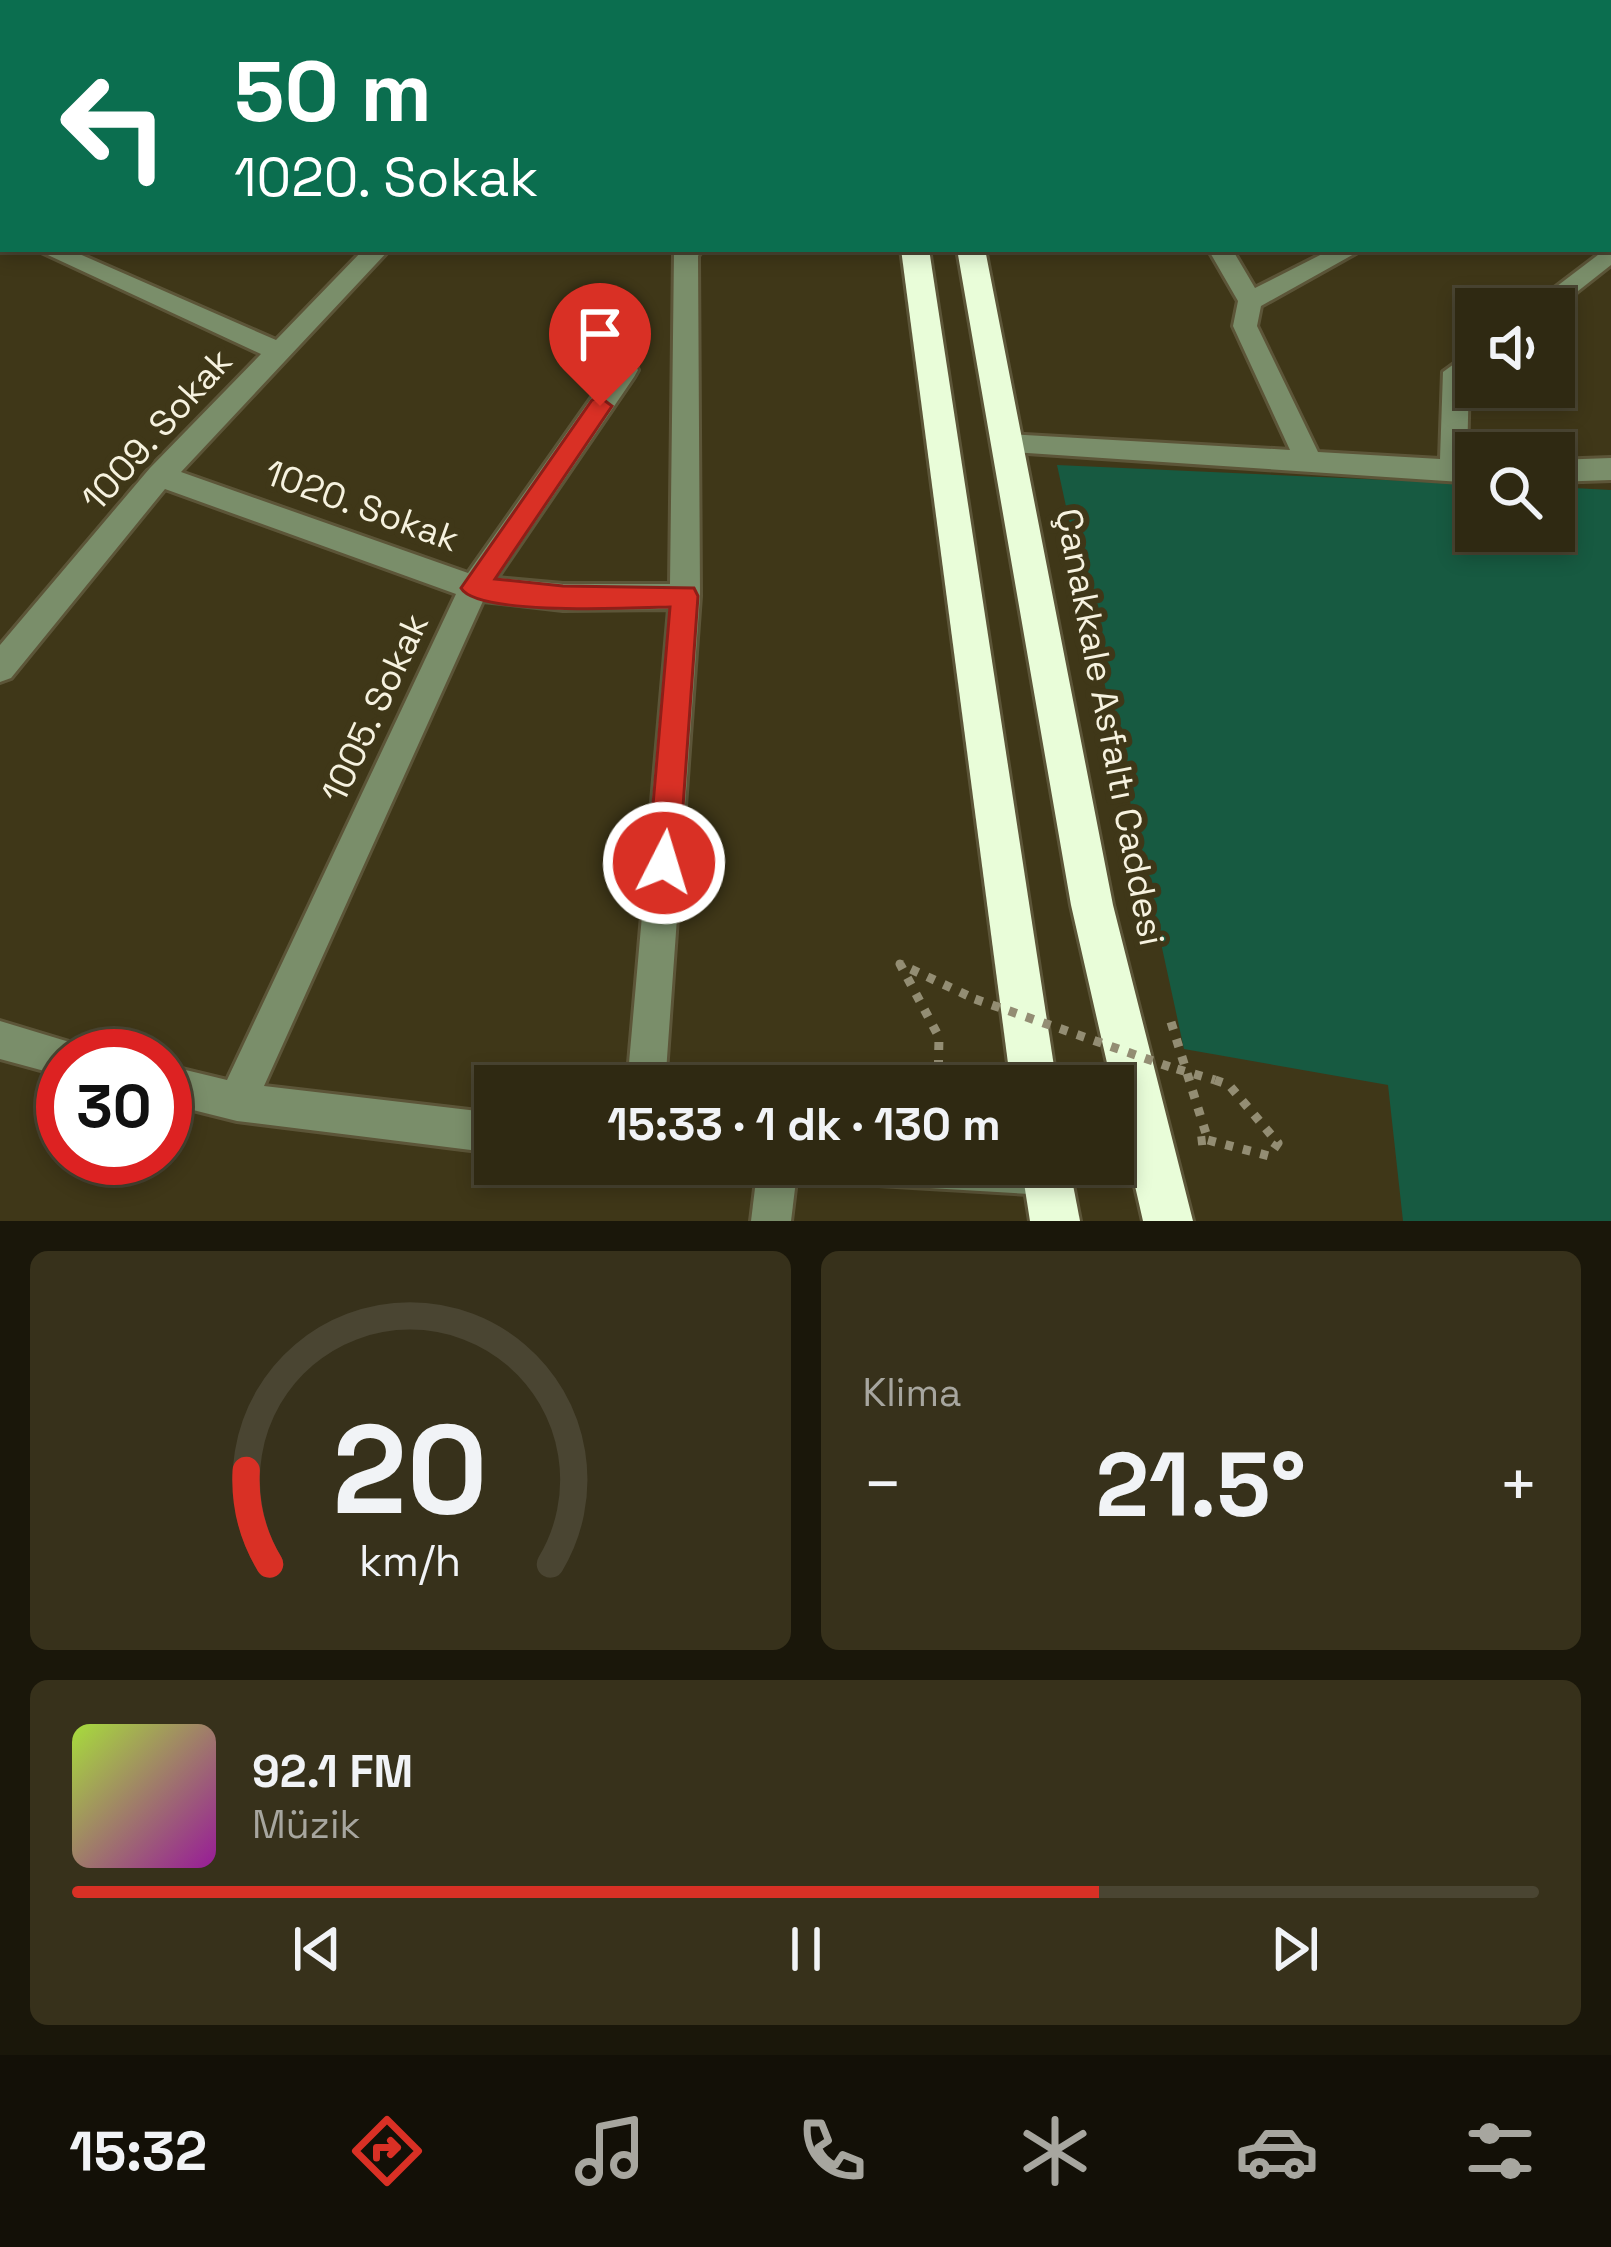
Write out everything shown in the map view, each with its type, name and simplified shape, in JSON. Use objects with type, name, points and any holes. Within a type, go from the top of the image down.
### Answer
[{"type":"highway","points":[[915,252],[1031,1065]]},
{"type":"highway","name":"Çanakkale Asfaltı Caddesi","points":[[972,252],[1092,904],[1168,1221]]},
{"type":"street","points":[[54,252],[277,351]]},
{"type":"street","name":"1009. Sokak","points":[[6,648],[160,476],[375,252]]},
{"type":"street","points":[[648,1065],[685,596],[683,252]]},
{"type":"street","points":[[1222,252],[1250,301],[1245,326],[1308,459]]},
{"type":"street","points":[[1250,301],[1345,252]]},
{"type":"street","points":[[1565,288],[1611,253]]},
{"type":"street","name":"1005. Sokak","points":[[237,1102],[474,588],[625,370]]},
{"type":"street","points":[[1007,444],[1455,471]]},
{"type":"street","points":[[1575,471],[1611,470]]},
{"type":"street","name":"1020. Sokak","points":[[160,476],[474,588],[563,597],[685,596]]},
{"type":"street","points":[[0,1040],[36,1050]]},
{"type":"street","points":[[192,1091],[237,1102],[474,1130]]},
{"type":"street","points":[[771,1221],[775,1185]]},
{"type":"path","points":[[938,1065],[939,1037],[900,964],[975,999],[1229,1085],[1278,1143],[1269,1156],[1208,1141]]},
{"type":"green space","points":[[1057,465],[1455,483],[1455,552],[1575,552],[1575,488],[1611,490],[1611,1221],[1403,1221],[1388,1085],[1184,1049]]},
{"type":"route","points":[[600,406],[474,588],[563,597],[685,596],[664,863]]}]
